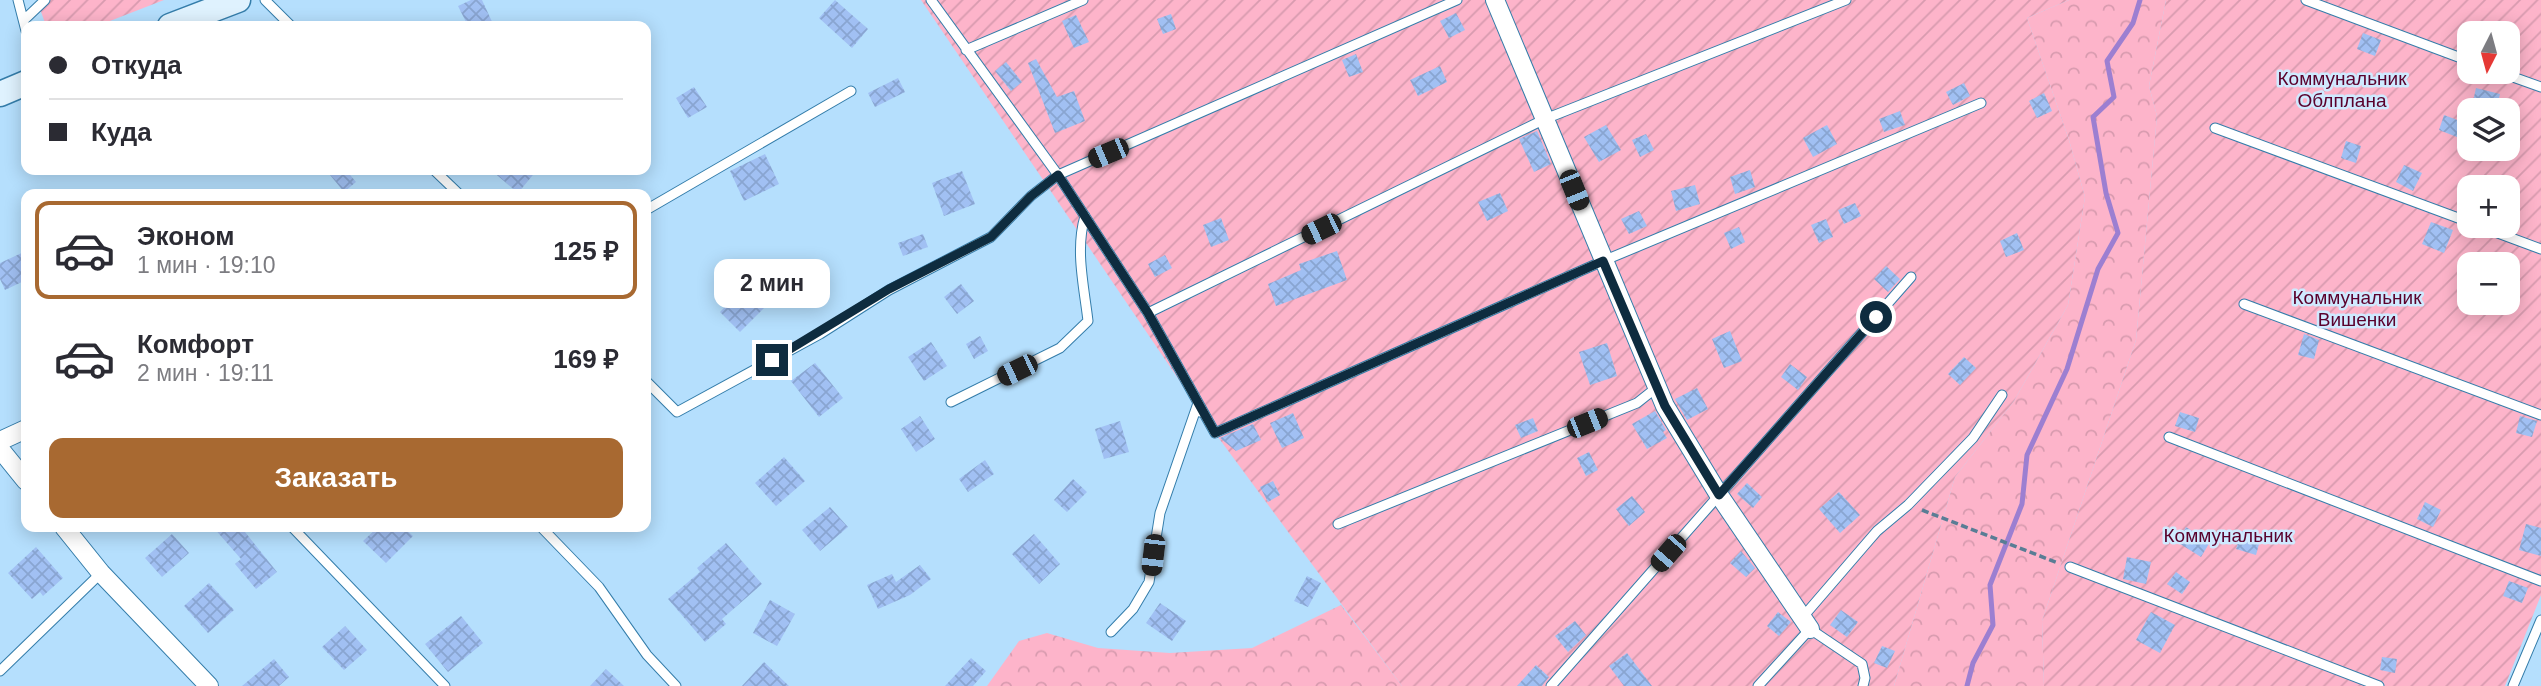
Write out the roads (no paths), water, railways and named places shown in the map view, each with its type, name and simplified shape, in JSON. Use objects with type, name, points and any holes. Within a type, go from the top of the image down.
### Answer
[{"type":"main road","points":[[183,21],[238,0]]},
{"type":"main road","points":[[0,94],[21,85]]},
{"type":"street","points":[[1495,0],[1656,387],[1719,495],[1806,624]]},
{"type":"street","points":[[0,441],[21,431]]},
{"type":"street","points":[[0,449],[21,475]]},
{"type":"street","points":[[68,532],[102,573],[209,686]]},
{"type":"lane","points":[[18,0],[24,20],[45,0]]},
{"type":"lane","points":[[265,0],[286,21]]},
{"type":"lane","points":[[931,0],[1085,216],[1148,313],[1215,433]]},
{"type":"lane","points":[[966,50],[1083,0]]},
{"type":"lane","points":[[651,386],[677,412],[820,334],[889,289],[991,237],[1031,196],[1058,175],[1457,0]]},
{"type":"lane","points":[[1148,313],[1545,120],[1846,0]]},
{"type":"lane","points":[[2306,0],[2457,57]]},
{"type":"lane","points":[[2520,80],[2541,88]]},
{"type":"lane","points":[[651,207],[851,91]]},
{"type":"lane","points":[[1215,433],[1603,261],[1981,103]]},
{"type":"lane","points":[[2215,128],[2457,218]]},
{"type":"lane","points":[[439,175],[454,189]]},
{"type":"lane","points":[[951,402],[1060,348],[1088,321],[1080,256],[1080,234],[1085,216]]},
{"type":"lane","points":[[2513,238],[2541,248]]},
{"type":"lane","points":[[1551,686],[1911,277]]},
{"type":"lane","points":[[2244,304],[2541,415]]},
{"type":"lane","points":[[1338,524],[1637,403],[1656,387]]},
{"type":"lane","points":[[1758,686],[1877,531],[1908,505],[1973,438],[2002,395]]},
{"type":"lane","points":[[1111,632],[1133,609],[1150,582],[1160,513],[1197,406],[1215,433]]},
{"type":"lane","points":[[2169,437],[2541,581]]},
{"type":"lane","points":[[297,532],[445,686]]},
{"type":"lane","points":[[546,532],[599,587],[647,655],[676,686]]},
{"type":"lane","points":[[2070,567],[2379,686]]},
{"type":"lane","points":[[0,671],[102,573]]},
{"type":"lane","points":[[2513,686],[2541,620]]},
{"type":"lane","points":[[1806,624],[1862,664],[1865,678],[1863,686]]},
{"type":"waterway","points":[[1967,686],[1973,663],[1993,625],[1990,585],[2022,504],[2027,455],[2067,369],[2098,269],[2118,233],[2106,193],[2093,117],[2114,97],[2107,61],[2133,23],[2140,0]]},
{"type":"park label","name":"Коммунальник Облплана","points":[[2342,89]]},
{"type":"park label","name":"Коммунальник Вишенки","points":[[2357,308]]},
{"type":"park label","name":"Коммунальник","points":[[2228,535]]}]
